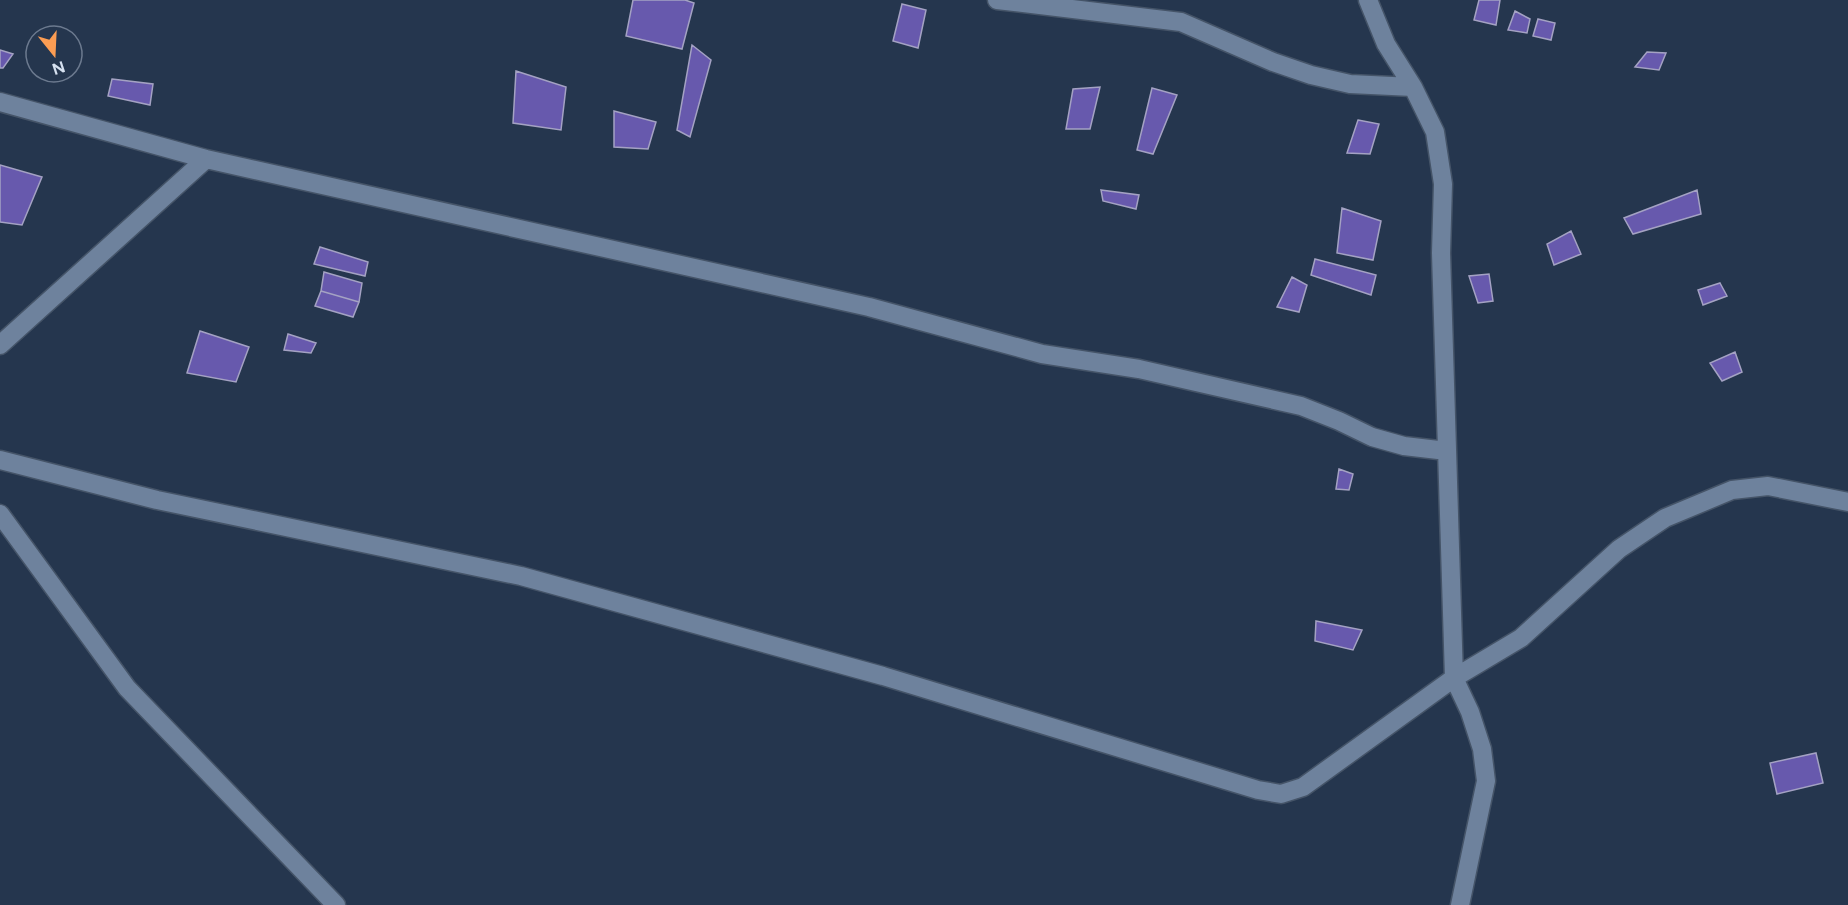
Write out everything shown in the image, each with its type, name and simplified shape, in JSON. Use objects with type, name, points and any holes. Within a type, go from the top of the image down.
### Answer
[{"type":"street","points":[[997,0],[1181,22],[1273,62],[1311,75],[1350,84],[1413,87]]},
{"type":"street","points":[[1368,0],[1386,44],[1413,87],[1435,132],[1443,184],[1442,253],[1454,678],[1470,712],[1482,749],[1486,781],[1460,905]]},
{"type":"street","points":[[0,102],[206,159],[869,307],[1042,354],[1140,369],[1289,404],[1340,421],[1372,437],[1404,446],[1447,451]]},
{"type":"street","points":[[0,345],[206,159]]},
{"type":"street","points":[[0,460],[157,500],[521,576],[883,676],[1258,790],[1281,794],[1312,782],[1454,678],[1521,638],[1618,549],[1665,518],[1732,490],[1768,486],[1848,502]]},
{"type":"street","points":[[0,514],[127,688],[336,905]]},
{"type":"building","points":[[633,0],[685,0],[694,3],[682,49],[626,36]]},
{"type":"building","points":[[1479,0],[1500,0],[1496,25],[1474,20]]},
{"type":"building","points":[[902,4],[926,10],[918,48],[893,41]]},
{"type":"building","points":[[1515,11],[1530,19],[1527,33],[1508,30]]},
{"type":"building","points":[[1538,19],[1555,23],[1551,40],[1533,36]]},
{"type":"building","points":[[692,45],[711,60],[690,137],[677,130]]},
{"type":"building","points":[[0,50],[13,54],[3,68],[0,68]]},
{"type":"building","points":[[1647,52],[1666,53],[1659,70],[1635,67]]},
{"type":"building","points":[[516,71],[566,87],[561,130],[513,123]]},
{"type":"building","points":[[112,79],[153,84],[150,105],[108,96]]},
{"type":"building","points":[[1100,87],[1090,129],[1066,129],[1073,89]]},
{"type":"building","points":[[1152,88],[1177,95],[1153,154],[1137,150]]},
{"type":"building","points":[[614,111],[656,122],[648,149],[614,147]]},
{"type":"building","points":[[1358,120],[1379,124],[1370,154],[1347,153]]},
{"type":"building","points":[[0,165],[42,177],[22,225],[0,222]]},
{"type":"building","points":[[1101,190],[1139,195],[1136,209],[1103,201]]},
{"type":"building","points":[[1697,190],[1701,214],[1633,234],[1624,218]]},
{"type":"building","points":[[1342,208],[1381,221],[1373,260],[1337,253]]},
{"type":"building","points":[[1571,231],[1581,254],[1554,265],[1547,244]]},
{"type":"building","points":[[320,247],[368,262],[365,276],[314,264]]},
{"type":"building","points":[[1315,259],[1376,275],[1371,295],[1311,275]]},
{"type":"building","points":[[324,272],[362,283],[359,302],[321,291]]},
{"type":"building","points":[[1489,274],[1493,301],[1478,303],[1469,276]]},
{"type":"building","points":[[1292,277],[1307,285],[1299,312],[1277,307]]},
{"type":"building","points":[[1720,283],[1727,296],[1703,305],[1698,290]]},
{"type":"building","points":[[321,291],[359,302],[353,317],[315,306]]},
{"type":"building","points":[[200,331],[249,347],[236,382],[187,373]]},
{"type":"building","points":[[288,334],[316,343],[311,353],[284,350]]},
{"type":"building","points":[[1735,352],[1742,372],[1722,381],[1710,363]]},
{"type":"building","points":[[1339,469],[1353,474],[1349,490],[1336,489]]},
{"type":"building","points":[[1316,621],[1362,630],[1353,650],[1315,641]]},
{"type":"building","points":[[1816,753],[1823,783],[1777,794],[1770,763]]}]
